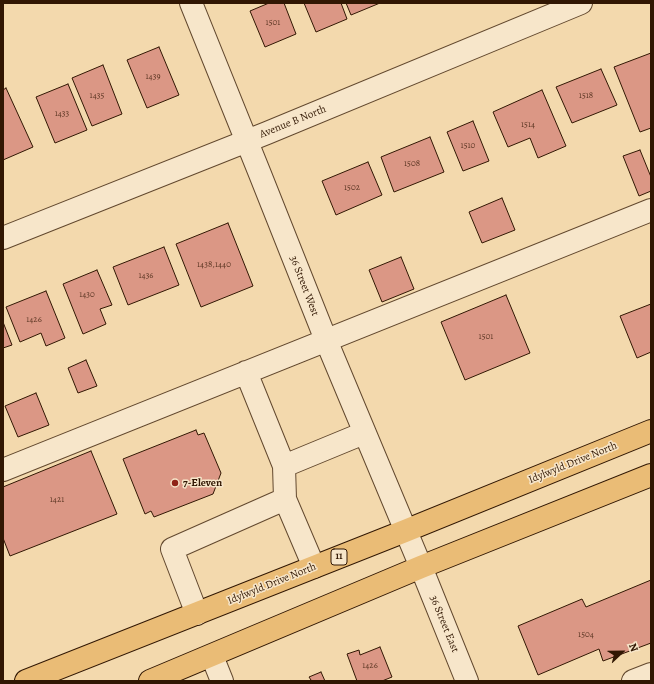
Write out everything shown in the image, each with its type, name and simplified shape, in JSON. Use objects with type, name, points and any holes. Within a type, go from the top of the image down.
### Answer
[{"type":"main road","name":"Idylwyld Drive North","points":[[26,681],[405,531],[651,431]]},
{"type":"main road","points":[[150,681],[421,567],[651,475]]},
{"type":"street","name":"36 Street West","points":[[191,3],[326,340],[421,567]]},
{"type":"street","name":"Avenue B North","points":[[3,238],[247,141],[581,3]]},
{"type":"street","points":[[3,470],[651,210]]},
{"type":"street","points":[[246,372],[284,466],[285,499],[314,567]]},
{"type":"street","points":[[284,466],[364,433]]},
{"type":"street","points":[[197,614],[172,549],[285,499]]},
{"type":"street","name":"36 Street East","points":[[421,567],[467,681]]},
{"type":"street","points":[[212,656],[222,681]]},
{"type":"street","points":[[633,681],[651,674]]},
{"type":"building","points":[[269,3],[284,3],[296,34],[265,47],[250,11]]},
{"type":"building","points":[[304,3],[341,3],[347,19],[316,32]]},
{"type":"building","points":[[346,3],[380,3],[351,15]]},
{"type":"building","points":[[159,47],[179,95],[147,108],[127,60]]},
{"type":"building","points":[[651,53],[651,128],[640,132],[614,67]]},
{"type":"building","points":[[103,65],[122,114],[92,126],[72,78]]},
{"type":"building","points":[[601,69],[617,105],[572,123],[556,87]]},
{"type":"building","points":[[68,84],[87,130],[55,143],[36,97]]},
{"type":"building","points":[[6,88],[33,147],[3,160],[3,90]]},
{"type":"building","points":[[542,90],[566,146],[538,158],[530,138],[508,147],[493,112]]},
{"type":"building","points":[[473,121],[489,161],[463,171],[447,132]]},
{"type":"building","points":[[430,137],[444,172],[394,192],[381,157]]},
{"type":"building","points":[[640,150],[651,177],[651,191],[639,196],[623,156]]},
{"type":"building","points":[[368,162],[382,195],[336,215],[322,181]]},
{"type":"building","points":[[502,198],[515,230],[482,243],[469,212]]},
{"type":"building","points":[[228,223],[253,286],[201,307],[176,244]]},
{"type":"building","points":[[164,247],[179,285],[128,305],[113,267]]},
{"type":"building","points":[[401,257],[414,289],[382,302],[369,270]]},
{"type":"building","points":[[97,270],[112,305],[100,309],[106,324],[83,334],[63,284]]},
{"type":"building","points":[[46,291],[65,338],[46,346],[41,333],[20,342],[6,307]]},
{"type":"building","points":[[506,295],[530,353],[465,380],[441,322]]},
{"type":"building","points":[[651,304],[651,352],[637,358],[620,316]]},
{"type":"building","points":[[3,322],[12,345],[3,348]]},
{"type":"building","points":[[86,360],[97,386],[78,393],[68,368]]},
{"type":"building","points":[[36,393],[49,425],[18,437],[5,406]]},
{"type":"building","name":"7-Eleven","points":[[196,430],[198,435],[204,433],[221,473],[213,494],[154,517],[151,511],[145,514],[123,459]]},
{"type":"building","points":[[91,451],[117,514],[10,556],[3,538],[3,487]]},
{"type":"building","points":[[651,580],[651,643],[603,661],[599,649],[538,675],[518,626],[582,599],[586,607]]},
{"type":"building","points":[[380,647],[392,677],[382,681],[357,681],[347,654],[359,650],[360,655]]},
{"type":"building","points":[[321,672],[325,681],[309,681],[311,680],[309,677]]},
{"type":"place","name":"7-Eleven","points":[[175,483]]}]
